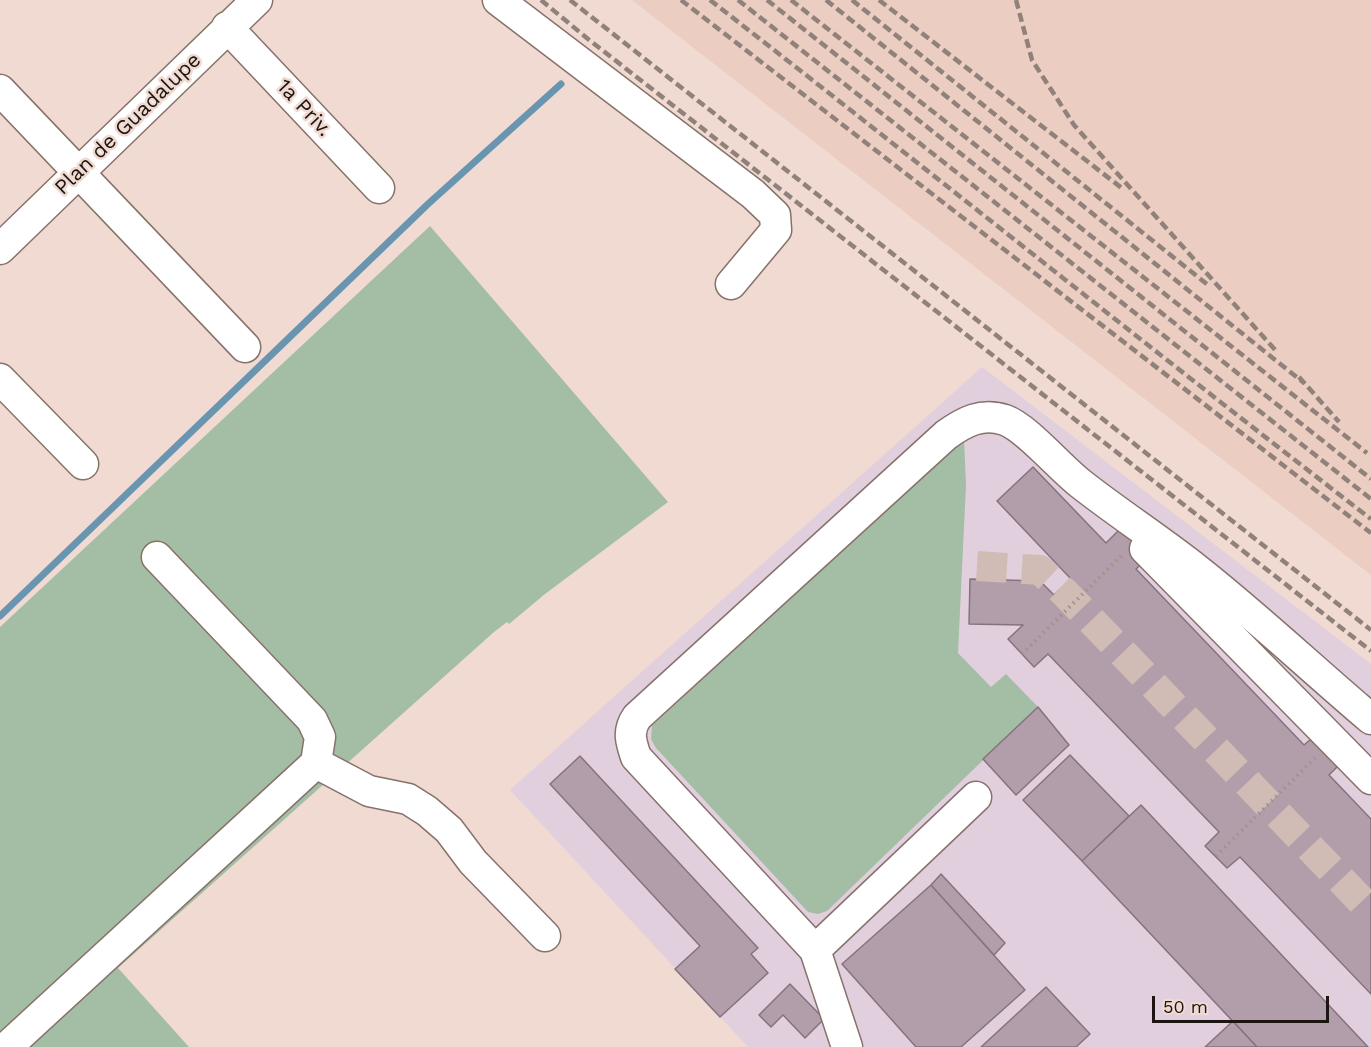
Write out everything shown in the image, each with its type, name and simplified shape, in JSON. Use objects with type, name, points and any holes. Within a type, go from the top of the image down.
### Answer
[{"type":"street","name":"Plan de Guadalupe","points":[[0,249],[257,0]]},
{"type":"street","points":[[498,0],[753,194],[775,215],[776,230],[731,284]]},
{"type":"street","name":"1a Priv.","points":[[227,27],[380,188]]},
{"type":"street","points":[[0,90],[245,347]]},
{"type":"street","points":[[0,379],[83,464]]},
{"type":"street","points":[[847,1047],[815,950],[636,757],[630,740],[631,725],[637,717],[946,435],[965,421],[986,417],[1006,420],[1019,429],[1079,483],[1331,752],[1371,779]]},
{"type":"street","points":[[1079,483],[1195,568],[1371,721],[1331,752]]},
{"type":"street","points":[[7,1047],[316,763],[320,737],[312,720],[157,558]]},
{"type":"street","points":[[316,763],[369,791],[408,799],[428,811],[449,830],[473,862],[544,936]]},
{"type":"street","points":[[815,950],[976,796]]},
{"type":"path","points":[[1022,654],[1127,550]]},
{"type":"path","points":[[1216,856],[1331,752]]},
{"type":"shaded area","points":[[632,0],[1371,0],[1371,575]]},
{"type":"shaded area","points":[[982,367],[1371,664],[1371,1047],[748,1047],[510,790]]},
{"type":"green space","points":[[430,226],[668,502],[545,594],[509,624],[507,622],[494,632],[118,968],[189,1047],[0,1047],[0,627]]},
{"type":"green space","points":[[964,439],[966,485],[958,653],[991,687],[1006,674],[1038,707],[827,911],[818,914],[808,912],[656,748],[651,739],[652,726]]},
{"type":"building","points":[[1033,467],[1106,543],[1122,527],[1149,557],[1136,569],[1304,745],[1317,734],[1343,761],[1329,775],[1371,819],[1371,994],[1240,857],[1227,868],[1205,846],[1219,832],[1048,654],[1034,667],[1008,639],[1023,625],[969,624],[970,579],[1040,581],[1054,595],[1071,579],[997,501]]},
{"type":"building","points":[[1038,707],[1069,745],[1016,795],[983,759]]},
{"type":"building","points":[[1070,755],[1129,816],[1082,861],[1023,800]]},
{"type":"building","points":[[580,756],[758,948],[751,954],[768,973],[720,1017],[675,969],[700,946],[550,784]]},
{"type":"building","points":[[1141,805],[1368,1047],[1257,1047],[1082,861]]},
{"type":"building","points":[[941,874],[1005,943],[994,955],[931,885]]},
{"type":"building","points":[[931,885],[1025,990],[961,1047],[916,1047],[842,964]]},
{"type":"building","points":[[790,984],[824,1019],[805,1038],[783,1015],[771,1027],[759,1015]]},
{"type":"building","points":[[1046,987],[1090,1034],[1076,1047],[981,1047]]},
{"type":"building","points":[[1233,1021],[1257,1047],[1205,1047]]},
{"type":"waterway","points":[[0,616],[428,204],[561,84]]},
{"type":"tunnel","points":[[977,566],[1040,570],[1065,593],[1371,911]]},
{"type":"railway","points":[[541,0],[1371,651]]},
{"type":"railway","points":[[570,0],[1371,630]]},
{"type":"railway","points":[[681,0],[1371,533]]},
{"type":"railway","points":[[710,0],[1371,519]]},
{"type":"railway","points":[[738,0],[1371,499]]},
{"type":"railway","points":[[767,0],[1371,479]]},
{"type":"railway","points":[[791,0],[1367,453]]},
{"type":"railway","points":[[826,0],[1304,383]]},
{"type":"railway","points":[[852,0],[1208,285]]},
{"type":"railway","points":[[879,0],[1123,189]]},
{"type":"railway","points":[[1016,0],[1032,60],[1074,125],[1277,352]]},
{"type":"railway","points":[[1299,377],[1339,422]]}]
